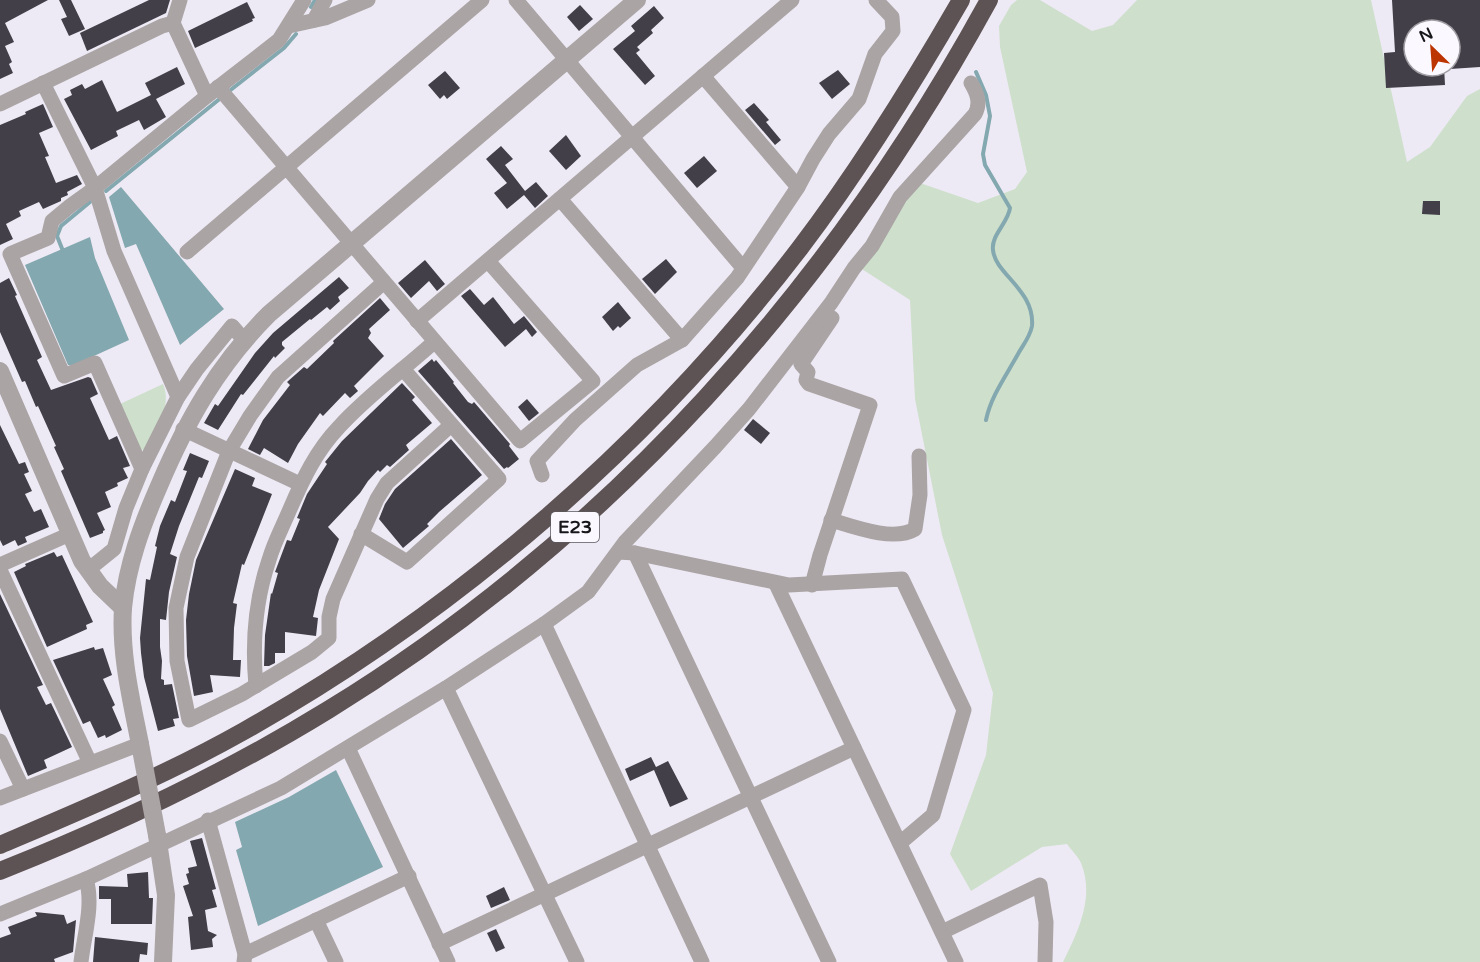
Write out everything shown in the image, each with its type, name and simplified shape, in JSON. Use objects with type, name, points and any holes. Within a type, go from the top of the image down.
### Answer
[{"type":"highway","name":"E23","points":[[0,845],[183,763],[244,731],[304,695],[395,635],[487,568],[524,537],[591,477],[671,399],[800,248],[895,111],[961,0]]},
{"type":"highway","name":"E23","points":[[0,871],[196,783],[329,710],[476,607],[586,518],[714,390],[814,271],[901,149],[989,0]]},
{"type":"street","points":[[180,0],[173,23],[215,91],[232,104],[520,441],[593,381],[488,261]]},
{"type":"street","points":[[142,469],[95,363],[64,376],[10,254],[48,238],[52,221],[279,40],[304,0]]},
{"type":"street","points":[[314,20],[326,0]]},
{"type":"street","points":[[289,26],[340,12],[368,0]]},
{"type":"street","points":[[187,252],[482,0]]},
{"type":"street","points":[[516,0],[743,268]]},
{"type":"street","points":[[163,962],[166,895],[158,839],[127,678],[123,608],[133,552],[183,429],[202,397],[244,340],[269,315],[637,0]]},
{"type":"street","points":[[417,321],[792,0]]},
{"type":"street","points":[[542,475],[537,461],[575,420],[637,366],[682,340],[743,268],[798,188],[829,134],[860,99],[875,54],[893,31],[892,17],[876,0]]},
{"type":"street","points":[[0,104],[162,26],[173,23]]},
{"type":"street","points":[[703,76],[798,188]]},
{"type":"street","points":[[0,914],[86,879],[158,839],[281,788],[446,688],[544,624],[588,592],[625,542],[749,409],[872,246],[900,197],[975,114],[978,100],[971,82]]},
{"type":"street","points":[[43,83],[95,188],[114,251],[178,397]]},
{"type":"street","points":[[560,199],[682,340]]},
{"type":"street","points":[[384,282],[278,377],[250,416],[229,451],[193,541],[182,576],[176,608],[177,661],[189,720],[256,686],[312,652],[329,638],[329,617],[333,599],[377,499],[387,483],[451,425]]},
{"type":"street","points":[[812,585],[831,520],[870,405],[809,384],[806,380],[808,372],[801,364],[832,319],[831,303]]},
{"type":"street","points":[[88,570],[114,549],[126,508],[142,469],[178,397],[197,369],[232,326],[244,340]]},
{"type":"street","points":[[256,686],[255,619],[258,598],[269,558],[300,484],[312,462],[338,427],[434,342]]},
{"type":"street","points":[[362,534],[406,562],[498,479],[403,369]]},
{"type":"street","points":[[0,370],[70,534],[88,570],[100,586],[123,608]]},
{"type":"street","points":[[183,429],[300,484]]},
{"type":"street","points":[[831,520],[861,529],[896,535],[915,529],[920,495],[920,456]]},
{"type":"street","points":[[0,565],[70,534]]},
{"type":"street","points":[[618,552],[635,553],[776,584],[812,585],[902,579],[964,710],[933,815],[900,843]]},
{"type":"street","points":[[635,553],[829,962]]},
{"type":"street","points":[[0,570],[90,763]]},
{"type":"street","points":[[776,584],[956,962]]},
{"type":"street","points":[[544,624],[702,962]]},
{"type":"street","points":[[446,688],[577,962]]},
{"type":"street","points":[[0,741],[23,789]]},
{"type":"street","points":[[0,798],[140,744]]},
{"type":"street","points":[[348,748],[448,962]]},
{"type":"street","points":[[439,944],[854,748]]},
{"type":"street","points":[[208,820],[245,958],[316,920],[409,876]]},
{"type":"street","points":[[80,962],[89,901],[86,879]]},
{"type":"street","points":[[942,932],[1040,885],[1046,922],[1045,962]]},
{"type":"street","points":[[316,920],[336,962]]},
{"type":"green space","points":[[1017,0],[1040,0],[1092,31],[1113,25],[1137,0],[1371,0],[1407,162],[1430,147],[1467,96],[1480,89],[1480,962],[1063,962],[1083,914],[1086,889],[1081,863],[1067,844],[1042,847],[971,891],[950,854],[986,755],[993,693],[942,535],[915,399],[910,300],[854,264],[920,183],[978,203],[1015,189],[1027,172],[1000,47],[999,26],[1011,5]]},
{"type":"green space","points":[[163,384],[166,401],[162,418],[145,451],[139,448],[120,404]]},
{"type":"water","points":[[121,187],[224,309],[180,345],[136,244],[125,248],[109,197]]},
{"type":"water","points":[[90,237],[95,258],[129,340],[72,366],[68,365],[25,265]]},
{"type":"water","points":[[336,770],[383,867],[258,926],[236,850],[242,847],[235,822],[289,797]]},
{"type":"building","points":[[0,0],[48,0],[5,23],[14,42],[5,46],[12,62],[9,64],[13,73],[0,79]]},
{"type":"building","points":[[59,0],[71,0],[85,29],[69,36],[61,19],[67,17]]},
{"type":"building","points":[[149,0],[170,0],[166,13],[87,51],[80,33]]},
{"type":"building","points":[[1392,0],[1480,0],[1480,67],[1462,68],[1462,18],[1402,18],[1402,78],[1445,78],[1445,85],[1386,88],[1384,53],[1395,52]]},
{"type":"building","points":[[247,2],[255,18],[252,19],[253,21],[195,48],[188,31]]},
{"type":"building","points":[[580,5],[593,19],[579,31],[567,17]]},
{"type":"building","points":[[654,6],[664,18],[651,30],[653,33],[637,47],[640,50],[636,53],[655,76],[645,85],[613,49],[635,31],[631,26]]},
{"type":"building","points":[[177,67],[185,84],[156,99],[166,117],[144,130],[139,120],[116,131],[118,136],[91,150],[64,99],[72,95],[70,90],[82,84],[85,89],[102,80],[117,112],[151,95],[145,83]]},
{"type":"building","points":[[838,70],[850,84],[832,99],[819,83]]},
{"type":"building","points":[[445,71],[460,88],[447,99],[444,95],[440,99],[428,85]]},
{"type":"building","points":[[754,103],[769,120],[766,122],[781,140],[775,145],[745,110]]},
{"type":"building","points":[[43,104],[53,127],[39,133],[49,156],[45,157],[56,183],[77,175],[82,184],[67,192],[68,195],[61,198],[61,201],[43,209],[39,202],[19,211],[21,216],[6,224],[13,239],[0,245],[0,125]]},
{"type":"building","points":[[566,135],[581,156],[566,170],[549,151]]},
{"type":"building","points":[[501,146],[513,159],[505,165],[525,191],[536,182],[548,196],[535,208],[524,195],[507,209],[494,193],[507,183],[486,159]]},
{"type":"building","points":[[704,156],[717,171],[697,188],[684,173]]},
{"type":"building","points":[[1423,201],[1440,201],[1440,215],[1422,214]]},
{"type":"building","points":[[666,259],[677,272],[655,294],[642,279]]},
{"type":"building","points":[[425,260],[445,284],[437,291],[429,281],[411,298],[398,283]]},
{"type":"building","points":[[339,277],[349,288],[338,297],[340,301],[330,310],[327,307],[310,319],[282,342],[285,348],[275,358],[274,356],[243,395],[241,394],[218,430],[204,423],[215,404],[218,406],[255,353],[273,333]]},
{"type":"building","points":[[9,278],[42,357],[37,360],[51,390],[88,377],[91,378],[98,394],[90,398],[109,440],[117,436],[130,466],[123,468],[128,478],[105,492],[111,507],[97,513],[105,530],[90,538],[61,471],[64,469],[54,447],[56,446],[25,381],[22,382],[0,332],[0,283]]},
{"type":"building","points":[[470,289],[484,305],[493,297],[514,324],[524,316],[537,332],[532,337],[526,329],[505,347],[461,296]]},
{"type":"building","points":[[380,298],[390,310],[369,329],[371,333],[368,338],[384,356],[354,386],[358,391],[350,398],[345,393],[323,416],[320,413],[298,444],[288,463],[264,448],[260,455],[248,449],[263,420],[290,385],[287,382],[304,367],[307,369],[334,343],[333,341]]},
{"type":"building","points":[[618,302],[631,318],[613,331],[602,317]]},
{"type":"building","points":[[432,359],[434,362],[436,360],[468,402],[472,404],[474,402],[510,444],[509,446],[519,459],[508,468],[504,469],[418,371]]},
{"type":"building","points":[[402,383],[415,397],[412,400],[432,423],[406,445],[409,450],[390,467],[387,465],[380,472],[378,470],[328,527],[339,539],[319,590],[313,617],[318,618],[316,636],[285,632],[285,653],[275,653],[275,663],[264,666],[265,635],[271,593],[278,573],[275,572],[287,540],[291,541],[307,494],[327,464],[325,462],[342,441]]},
{"type":"building","points":[[527,399],[539,413],[529,421],[518,407]]},
{"type":"building","points":[[753,419],[770,433],[761,444],[744,430]]},
{"type":"building","points":[[0,425],[19,464],[25,462],[29,472],[24,474],[32,491],[25,494],[34,512],[41,509],[49,527],[25,537],[27,542],[18,546],[15,540],[3,546],[0,540]]},
{"type":"building","points":[[451,439],[482,475],[439,512],[427,524],[429,526],[403,548],[379,519],[385,504],[395,489]]},
{"type":"building","points":[[190,453],[209,461],[202,478],[199,477],[170,554],[177,557],[169,592],[166,620],[160,619],[161,679],[164,680],[164,685],[172,684],[179,718],[173,719],[175,726],[158,731],[144,677],[141,653],[140,638],[146,579],[150,580],[160,526],[171,500],[175,502],[187,471],[183,470]]},
{"type":"building","points":[[235,469],[255,478],[252,486],[272,494],[244,565],[242,564],[233,603],[237,604],[233,660],[241,660],[240,677],[210,675],[213,692],[194,696],[187,656],[186,620],[189,594],[196,560]]},
{"type":"building","points":[[54,552],[57,557],[62,555],[93,622],[86,625],[87,629],[47,647],[14,572],[26,566],[25,564]]},
{"type":"building","points":[[0,594],[43,685],[37,687],[46,705],[51,703],[72,747],[44,760],[47,768],[28,776],[0,709]]},
{"type":"building","points":[[94,647],[95,650],[103,648],[112,675],[103,679],[115,705],[112,707],[122,730],[106,738],[105,735],[98,738],[90,721],[83,724],[53,660]]},
{"type":"building","points":[[651,757],[656,767],[668,761],[688,799],[670,807],[654,770],[630,781],[625,769]]},
{"type":"building","points":[[202,838],[216,889],[212,890],[217,907],[205,910],[208,931],[217,935],[212,939],[213,947],[191,950],[188,917],[193,916],[183,886],[189,884],[186,874],[189,873],[188,868],[197,866],[190,841]]},
{"type":"building","points":[[148,872],[149,898],[153,898],[152,924],[111,924],[111,899],[99,899],[99,886],[128,887],[127,874]]},
{"type":"building","points":[[504,887],[510,900],[491,908],[486,896]]},
{"type":"building","points":[[35,912],[64,915],[67,924],[76,920],[73,952],[54,959],[55,962],[0,962],[0,938],[11,934],[8,927],[37,916]]},
{"type":"building","points":[[496,929],[505,948],[496,952],[487,933]]},
{"type":"building","points":[[95,937],[148,943],[147,955],[140,954],[139,962],[93,962]]},
{"type":"waterway","points":[[311,7],[315,0]]},
{"type":"waterway","points":[[228,92],[284,48],[296,34]]},
{"type":"waterway","points":[[976,72],[986,95],[990,116],[983,154],[985,165],[1010,208],[995,239],[993,250],[1000,267],[1022,292],[1031,313],[1032,326],[995,394],[986,420]]},
{"type":"waterway","points":[[106,191],[222,97]]},
{"type":"waterway","points":[[63,251],[57,236],[61,226],[90,202]]}]
